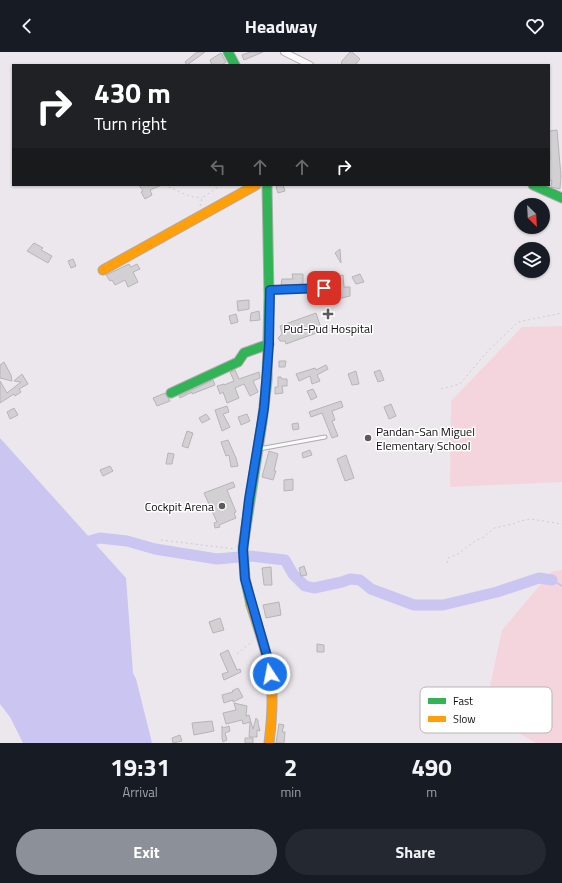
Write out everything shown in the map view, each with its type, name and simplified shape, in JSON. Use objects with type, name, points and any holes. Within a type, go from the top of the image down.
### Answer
[{"type":"main road","points":[[228,52],[234,64]]},
{"type":"main road","points":[[103,270],[254,186]]},
{"type":"main road","points":[[267,186],[270,290],[269,344],[264,408],[249,499],[243,550],[245,579],[269,663],[272,685],[270,743]]},
{"type":"main road","points":[[535,186],[562,198]]},
{"type":"main road","points":[[171,392],[238,362],[244,353],[269,344]]},
{"type":"street","points":[[284,52],[308,64]]},
{"type":"street","points":[[270,290],[324,288]]},
{"type":"lane","points":[[257,449],[325,437]]},
{"type":"path","points":[[166,186],[189,196],[202,198]]},
{"type":"path","points":[[197,218],[202,198],[220,186]]},
{"type":"path","points":[[441,389],[460,384],[486,353],[518,322],[562,313]]},
{"type":"path","points":[[447,563],[448,558],[458,554],[464,548],[484,537],[494,528],[531,519],[562,524]]},
{"type":"path","points":[[161,540],[243,550]]},
{"type":"path","points":[[237,654],[260,634]]},
{"type":"shaded area","points":[[562,326],[562,482],[450,487],[451,401],[522,327]]},
{"type":"shaded area","points":[[0,438],[126,578],[133,673],[136,679],[152,743],[23,743],[10,717],[0,704]]},
{"type":"shaded area","points":[[562,570],[562,743],[536,743],[518,733],[552,733],[552,687],[490,687],[502,630],[551,572]]},
{"type":"building","points":[[197,52],[205,52],[188,64],[185,62]]},
{"type":"building","points":[[250,52],[263,52],[244,60],[242,55]]},
{"type":"building","points":[[350,52],[360,59],[356,64],[341,64]]},
{"type":"building","points":[[221,53],[226,62],[223,64],[212,64],[210,60]]},
{"type":"building","points":[[557,130],[561,176],[560,189],[551,187],[550,131]]},
{"type":"building","points":[[140,186],[160,186],[150,190],[152,195],[145,199],[141,192],[143,191]]},
{"type":"building","points":[[283,186],[285,191],[278,193],[276,187]]},
{"type":"building","points":[[34,243],[43,248],[41,250],[52,256],[48,263],[27,251]]},
{"type":"building","points":[[340,249],[341,263],[335,253]]},
{"type":"building","points":[[73,259],[76,266],[71,268],[68,261]]},
{"type":"building","points":[[129,264],[131,267],[137,264],[140,269],[133,272],[138,282],[128,287],[125,280],[115,285],[106,275]]},
{"type":"building","points":[[323,272],[324,284],[314,284],[314,273]]},
{"type":"building","points":[[292,274],[303,274],[303,284],[281,285],[282,279],[293,279]]},
{"type":"building","points":[[360,274],[364,282],[356,284],[352,277]]},
{"type":"building","points":[[343,275],[344,287],[350,287],[350,296],[326,302],[326,292],[328,288],[336,287],[335,276]]},
{"type":"building","points":[[249,300],[249,309],[238,311],[237,301]]},
{"type":"building","points":[[259,311],[260,320],[250,321],[251,313]]},
{"type":"building","points":[[316,313],[322,331],[286,344],[285,341],[280,341],[278,338],[282,334],[280,326]]},
{"type":"building","points":[[236,314],[238,322],[231,324],[229,316]]},
{"type":"building","points":[[279,361],[286,361],[285,367],[279,367]]},
{"type":"building","points":[[4,362],[11,375],[12,381],[0,378],[0,365]]},
{"type":"building","points":[[326,365],[328,369],[317,375],[320,381],[312,384],[310,376],[299,381],[296,374],[315,368],[316,370]]},
{"type":"building","points":[[235,370],[239,379],[259,372],[260,378],[253,381],[258,392],[250,396],[244,384],[235,388],[239,398],[227,403],[223,392],[220,394],[217,386],[234,381],[230,372]]},
{"type":"building","points":[[380,370],[384,380],[378,382],[374,372]]},
{"type":"building","points":[[356,371],[359,384],[352,385],[348,374]]},
{"type":"building","points":[[22,374],[28,384],[19,389],[21,392],[15,396],[14,394],[0,403],[0,381],[7,393],[21,382],[14,381]]},
{"type":"building","points":[[278,377],[287,379],[287,386],[282,386],[283,393],[275,394],[275,387],[278,387]]},
{"type":"building","points":[[213,380],[215,385],[192,394],[192,392],[180,398],[179,396]]},
{"type":"building","points":[[313,389],[317,397],[311,400],[307,391]]},
{"type":"building","points":[[165,393],[170,401],[157,406],[153,398]]},
{"type":"building","points":[[341,401],[343,407],[332,411],[335,420],[332,421],[338,436],[332,438],[322,413],[311,417],[309,412]]},
{"type":"building","points":[[391,404],[396,416],[389,419],[384,407]]},
{"type":"building","points":[[227,406],[229,412],[223,414],[230,427],[222,431],[215,410]]},
{"type":"building","points":[[14,408],[18,415],[10,419],[7,412]]},
{"type":"building","points":[[206,414],[210,419],[202,423],[199,418]]},
{"type":"building","points":[[247,414],[250,421],[241,425],[238,417]]},
{"type":"building","points":[[298,423],[299,429],[293,430],[292,424]]},
{"type":"building","points":[[187,431],[193,433],[188,448],[182,446]]},
{"type":"building","points":[[228,440],[238,466],[231,467],[229,455],[226,456],[221,442]]},
{"type":"building","points":[[310,450],[312,455],[303,458],[302,453]]},
{"type":"building","points":[[269,451],[278,454],[274,471],[276,471],[273,480],[262,477]]},
{"type":"building","points":[[168,453],[174,454],[172,464],[166,464]]},
{"type":"building","points":[[346,455],[354,478],[345,481],[337,459]]},
{"type":"building","points":[[110,466],[113,471],[103,476],[100,470]]},
{"type":"building","points":[[293,479],[293,490],[284,491],[284,480]]},
{"type":"building","name":"Cockpit Arena","points":[[233,482],[235,487],[227,490],[236,512],[234,513],[236,518],[219,525],[220,527],[215,528],[214,523],[217,522],[204,493]]},
{"type":"building","points":[[304,566],[307,575],[301,576],[299,568]]},
{"type":"building","points":[[271,567],[272,585],[264,585],[262,568]]},
{"type":"building","points":[[279,602],[281,615],[266,618],[263,605]]},
{"type":"building","points":[[220,618],[224,630],[213,633],[209,622]]},
{"type":"building","points":[[317,644],[324,645],[324,652],[317,652]]},
{"type":"building","points":[[228,650],[237,670],[240,669],[241,672],[224,680],[222,674],[228,672],[220,654]]},
{"type":"building","points":[[238,688],[243,697],[233,702],[233,700],[224,703],[222,695],[233,692],[232,691]]},
{"type":"building","points":[[234,703],[247,706],[246,716],[249,715],[253,729],[256,718],[258,720],[260,731],[257,730],[257,737],[249,737],[250,722],[243,724],[242,720],[226,724],[223,713],[236,710]]},
{"type":"building","points":[[212,721],[214,731],[194,735],[192,723]]},
{"type":"building","points":[[279,724],[284,725],[282,732],[285,732],[284,743],[276,743]]},
{"type":"building","points":[[222,726],[223,728],[229,726],[230,731],[225,733],[227,740],[223,742],[222,738]]},
{"type":"building","points":[[180,735],[182,741],[173,743],[172,738]]},
{"type":"building","points":[[245,738],[253,738],[253,743],[245,743]]},
{"type":"waterway","points":[[79,544],[100,538],[127,541],[155,549],[217,559],[239,557]]},
{"type":"waterway","points":[[250,556],[285,560],[293,574],[305,586],[314,588],[350,579],[360,580],[371,589],[414,605],[443,605],[497,592],[539,578],[552,580]]},
{"type":"waterway","points":[[552,580],[562,586]]},
{"type":"traffic: fast","points":[[228,52],[234,64]]},
{"type":"traffic: fast","points":[[251,605],[245,578],[243,547],[267,381],[269,297],[267,186]]},
{"type":"traffic: fast","points":[[535,186],[562,198]]},
{"type":"traffic: fast","points":[[171,393],[238,362],[244,353],[269,344]]},
{"type":"traffic: slow","points":[[103,270],[254,186]]},
{"type":"traffic: slow","points":[[251,605],[262,638],[270,671],[272,707],[269,743]]},
{"type":"place","name":"Pud-Pud Hospital","points":[[328,314]]},
{"type":"place","name":"Pandan-San Miguel Elementary School","points":[[368,438]]},
{"type":"place","name":"Cockpit Arena","points":[[222,506]]},
{"type":"route","points":[[270,674],[269,663],[245,579],[243,550],[249,499],[264,408],[269,344],[270,290],[324,288]]}]
